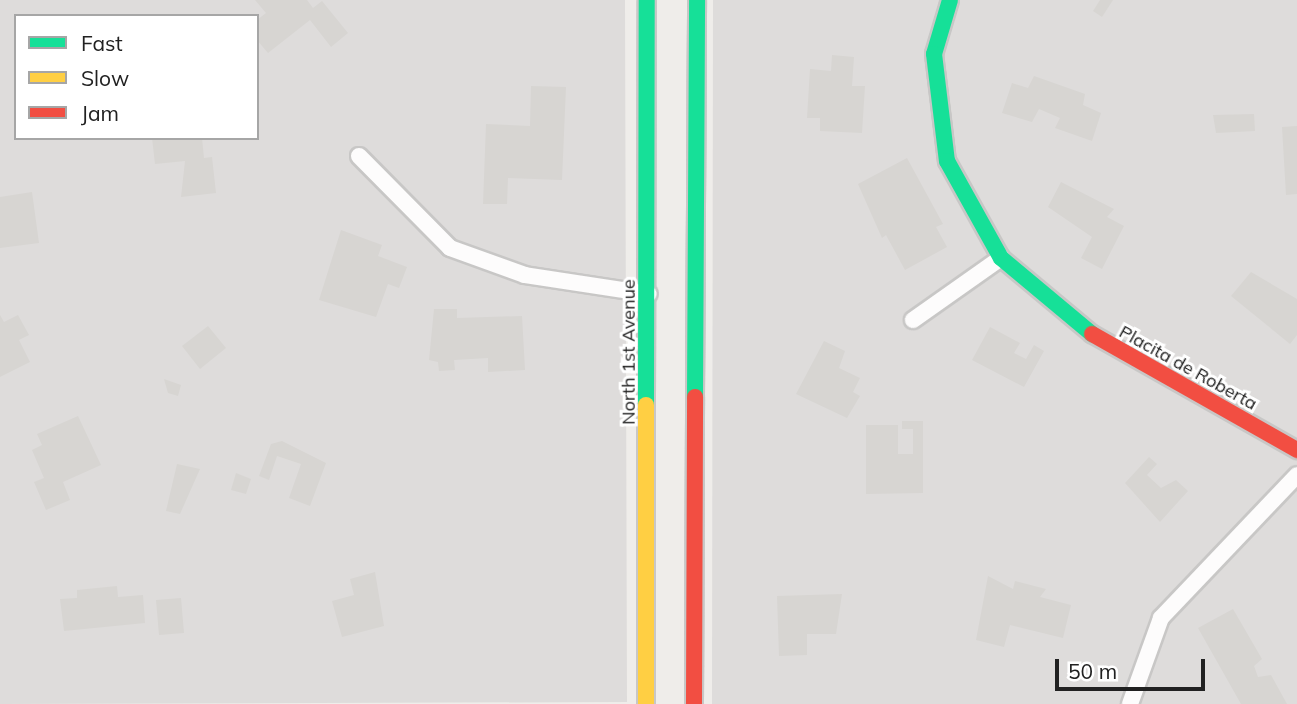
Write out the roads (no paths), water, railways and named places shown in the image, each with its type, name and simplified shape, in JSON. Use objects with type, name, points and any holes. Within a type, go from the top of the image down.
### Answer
[{"type":"main road","name":"North 1st Avenue","points":[[646,704],[649,294],[647,0]]},
{"type":"main road","points":[[694,704],[697,0]]},
{"type":"main road","name":"Placita de Roberta","points":[[950,0],[934,54],[947,161],[1000,258],[1106,346],[1297,450]]},
{"type":"street","points":[[359,156],[450,248],[525,275],[649,294]]},
{"type":"street","points":[[913,320],[1000,258]]},
{"type":"street","points":[[1130,704],[1161,618],[1297,475]]}]
